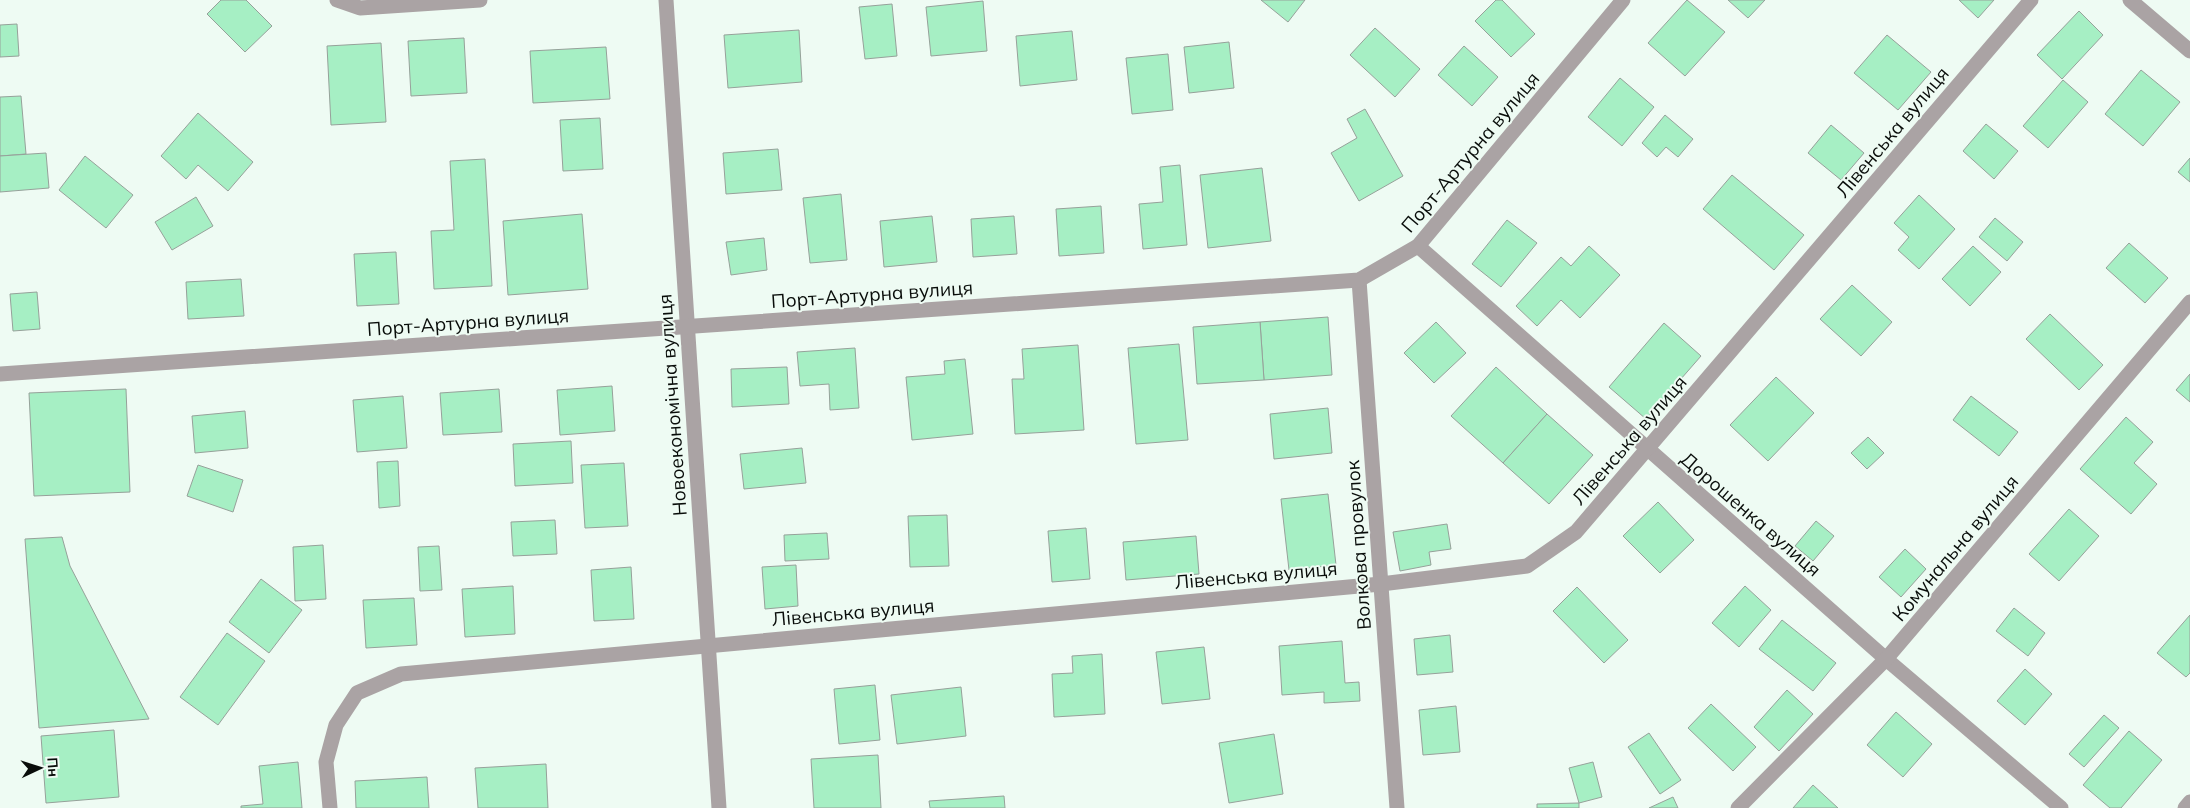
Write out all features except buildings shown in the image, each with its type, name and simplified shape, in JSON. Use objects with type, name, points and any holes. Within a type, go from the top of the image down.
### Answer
[{"type":"street","points":[[337,0],[360,8],[480,0]]},
{"type":"street","name":"Новоекономічна вулиця","points":[[666,0],[719,808]]},
{"type":"street","name":"Порт-Артурна вулиця","points":[[0,374],[1359,280],[1418,246],[1623,0]]},
{"type":"street","name":"Лівенська вулиця","points":[[330,808],[326,762],[336,725],[357,694],[401,674],[1381,584],[1527,566],[1576,532],[2031,0]]},
{"type":"street","points":[[2130,0],[2190,51]]},
{"type":"street","name":"Дорошенка вулиця","points":[[1418,246],[1886,660],[2061,808]]},
{"type":"street","name":"Волкова провулок","points":[[1359,280],[1397,808]]},
{"type":"street","name":"Комунальна вулиця","points":[[1738,808],[1886,660],[2190,302]]},
{"type":"street","points":[[2185,808],[2190,802]]}]
